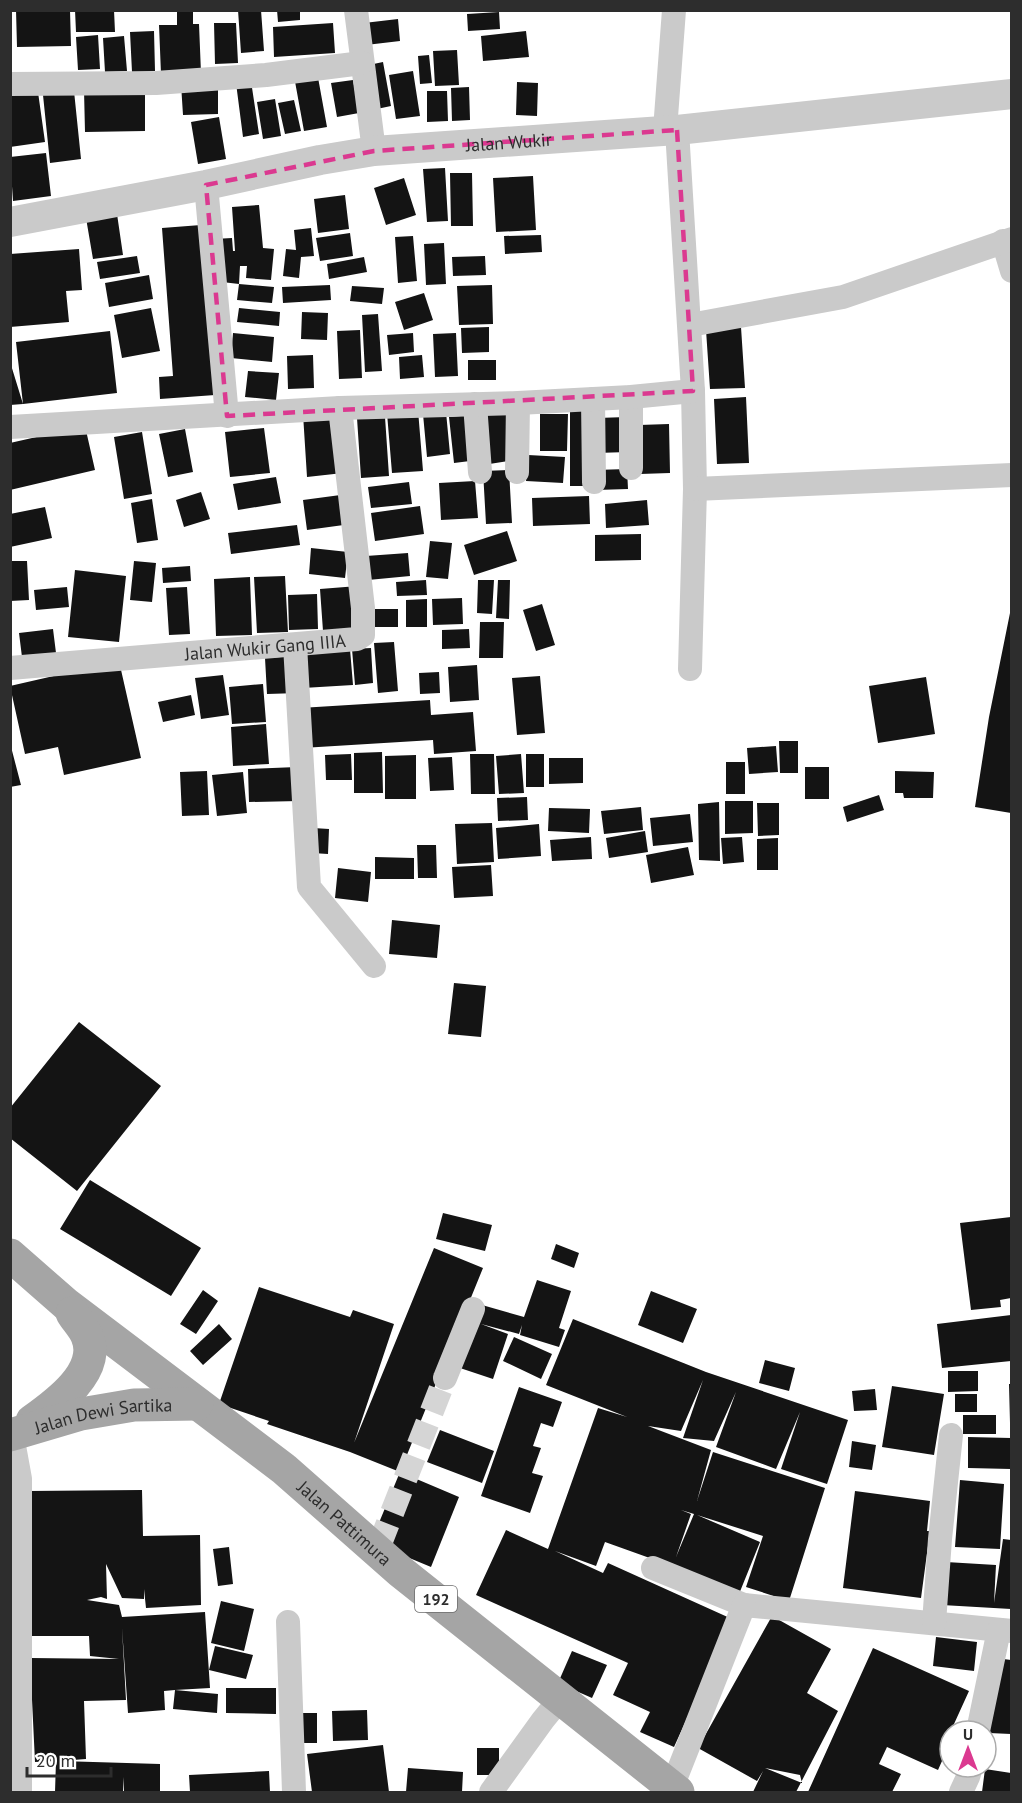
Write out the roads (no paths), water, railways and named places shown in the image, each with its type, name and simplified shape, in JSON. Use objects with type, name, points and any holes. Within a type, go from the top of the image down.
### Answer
[{"type":"main road","name":"Jalan Pattimura","points":[[10,1255],[66,1304],[284,1468],[411,1579],[675,1790]]},
{"type":"main road","points":[[11,1435],[51,1408],[74,1388],[85,1368],[90,1352],[87,1337],[66,1304]]},
{"type":"main road","name":"Jalan Dewi Sartika","points":[[11,1435],[81,1414],[134,1405],[196,1404]]},
{"type":"street","points":[[356,10],[374,151]]},
{"type":"street","points":[[674,10],[671,130],[690,325],[693,391],[695,489],[690,669]]},
{"type":"street","points":[[10,84],[156,83],[266,75],[362,63]]},
{"type":"street","name":"Jalan Wukir","points":[[10,222],[374,151],[671,130],[1011,94]]},
{"type":"street","points":[[206,185],[227,416]]},
{"type":"street","points":[[690,325],[843,297],[1007,240],[1011,271]]},
{"type":"street","points":[[10,427],[340,408],[518,403],[693,391]]},
{"type":"street","points":[[631,397],[631,468]]},
{"type":"street","points":[[593,399],[594,483]]},
{"type":"street","points":[[517,472],[518,403]]},
{"type":"street","points":[[476,404],[480,472]]},
{"type":"street","name":"Jalan Wukir Gang IIIA","points":[[10,668],[357,639],[363,634],[363,608],[340,408]]},
{"type":"street","points":[[695,489],[1011,475]]},
{"type":"street","points":[[295,645],[309,887],[374,966]]},
{"type":"street","points":[[445,1378],[473,1309]]},
{"type":"street","points":[[11,1435],[20,1479],[20,1792]]},
{"type":"street","points":[[934,1623],[951,1435]]},
{"type":"street","points":[[653,1568],[744,1605],[1005,1631],[981,1719]]},
{"type":"street","points":[[675,1790],[744,1605]]},
{"type":"street","points":[[288,1622],[294,1792]]},
{"type":"street","points":[[491,1792],[561,1698]]},
{"type":"tunnel","points":[[379,1546],[445,1378]]}]
